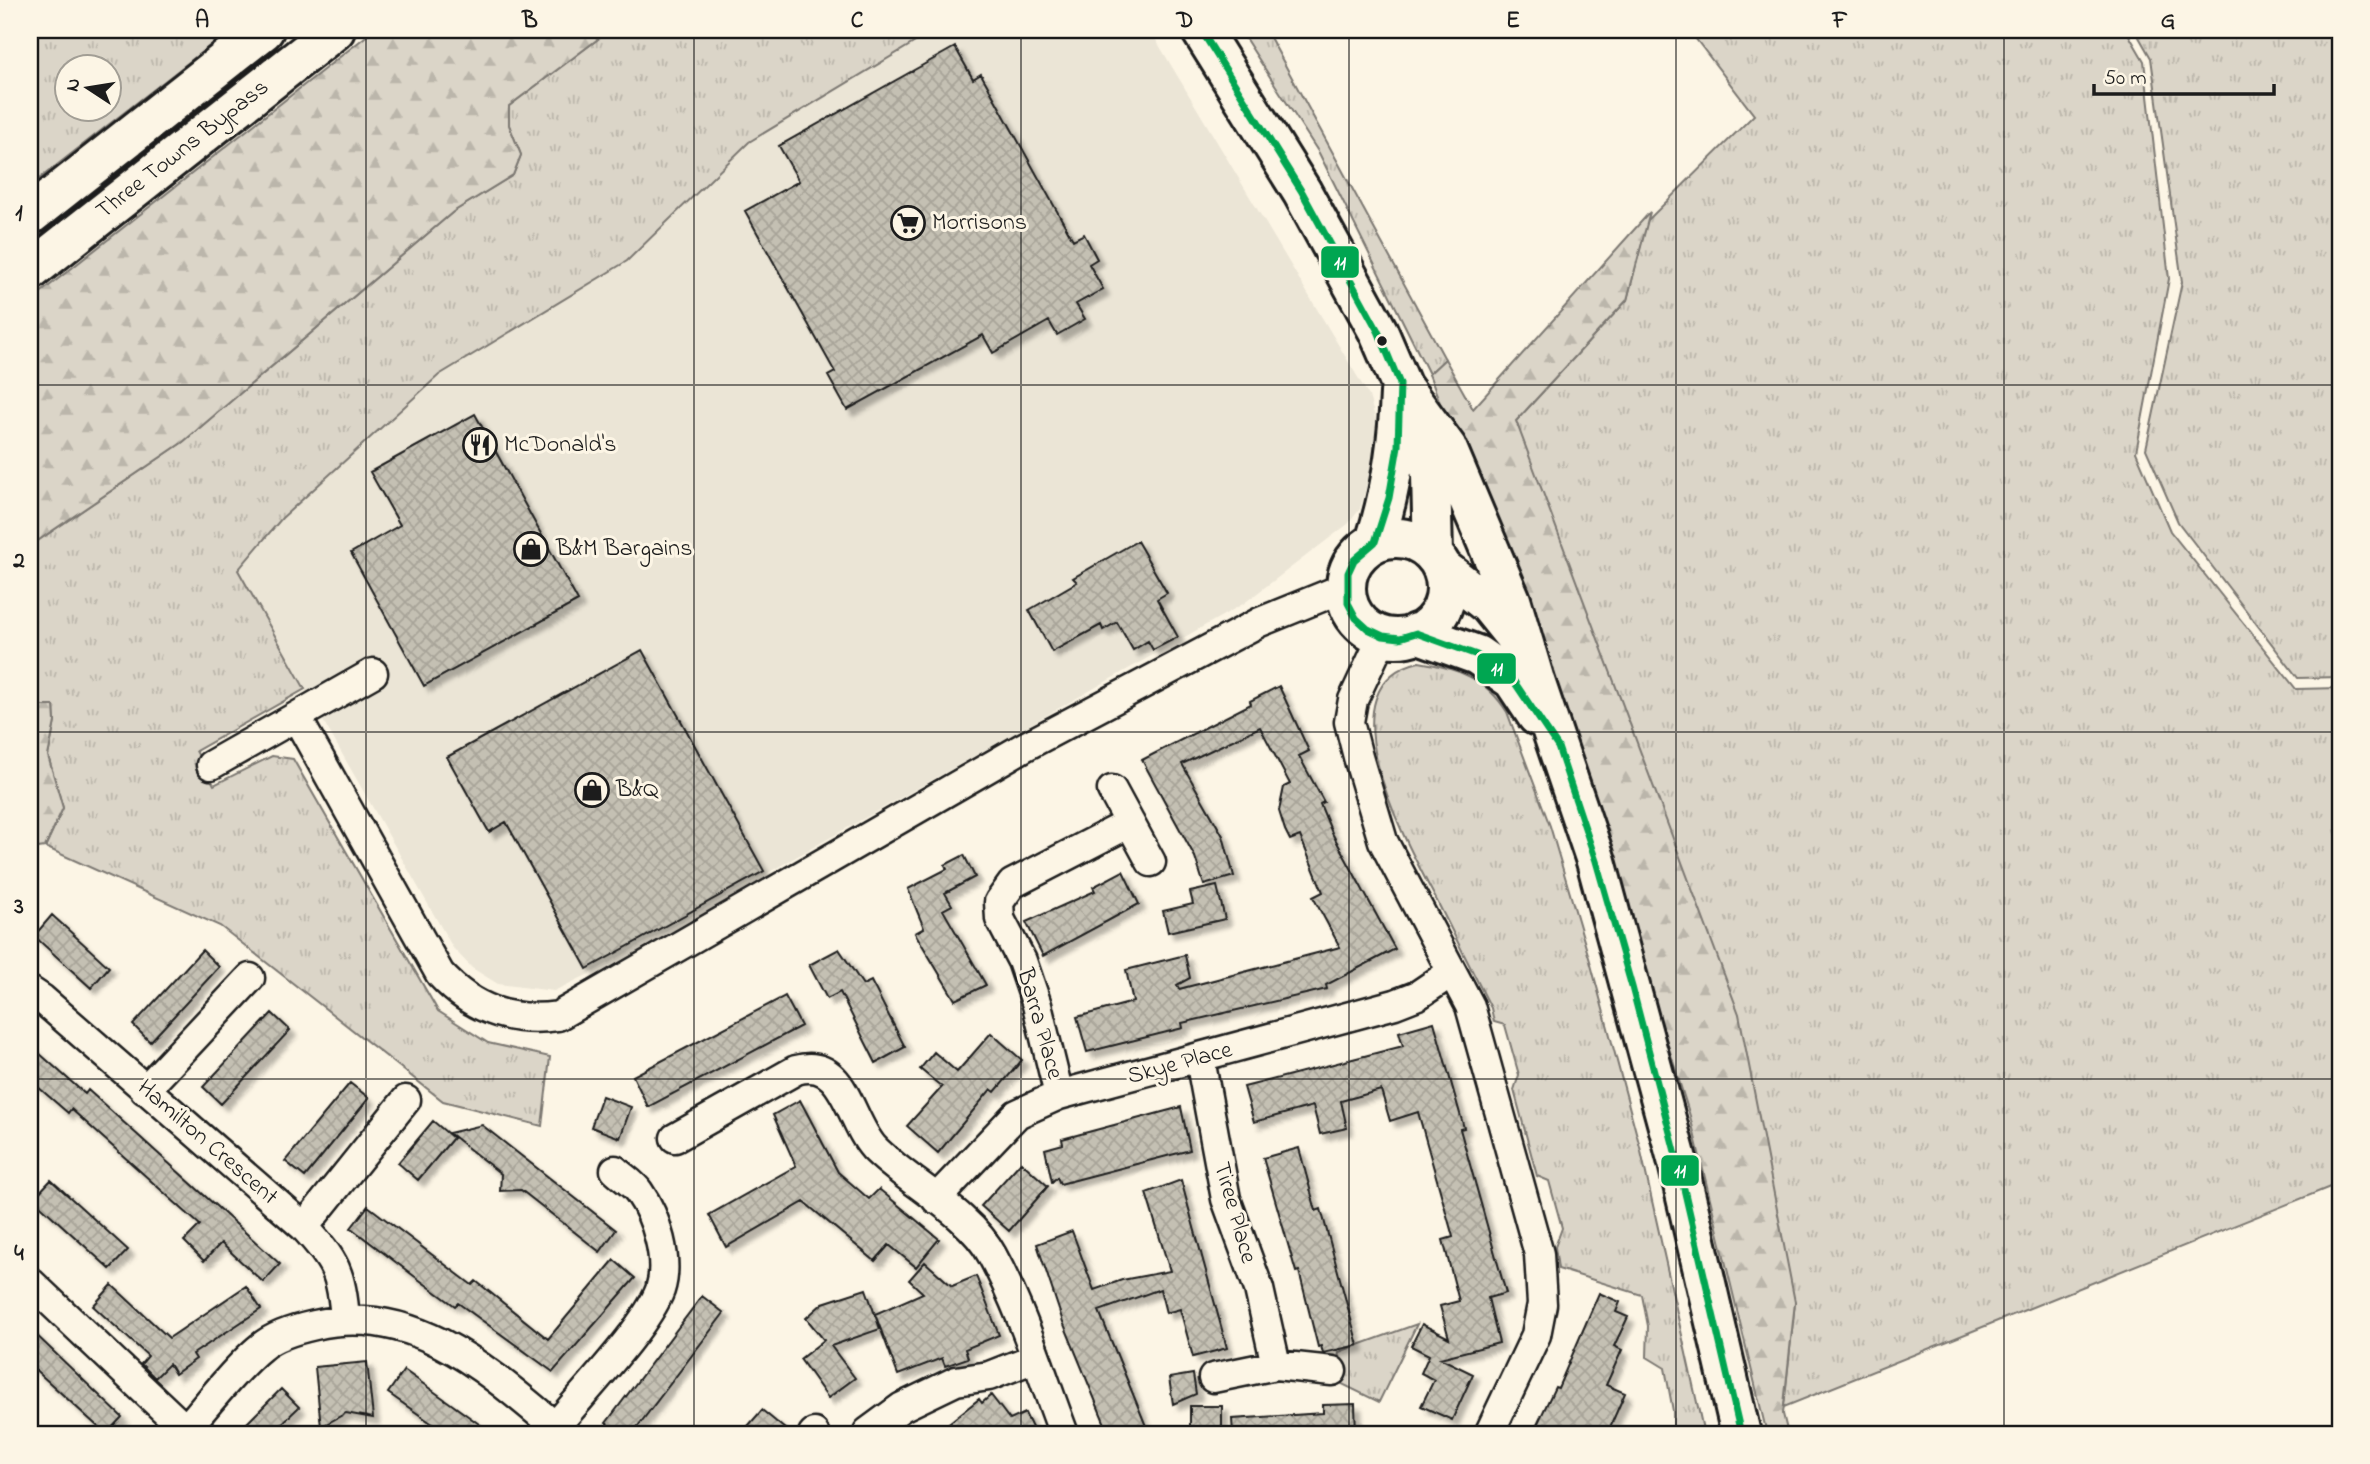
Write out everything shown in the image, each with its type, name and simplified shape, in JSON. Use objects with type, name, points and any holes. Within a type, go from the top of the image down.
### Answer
[{"type":"main road","name":"Three Towns Bypass","points":[[30,215],[264,30]]},
{"type":"main road","name":"Three Towns Bypass","points":[[30,271],[335,30]]},
{"type":"main road","points":[[1202,30],[1301,192],[1378,331],[1424,438],[1429,460],[1438,561],[1445,599],[1434,619],[1400,635]]},
{"type":"main road","points":[[1400,384],[1398,446],[1389,498],[1375,542],[1354,560],[1346,587],[1348,603],[1356,618],[1368,629],[1478,655],[1513,680],[1558,747]]},
{"type":"main road","points":[[1400,384],[1447,448],[1511,600],[1535,681],[1596,861],[1678,1163],[1741,1434]]},
{"type":"main road","points":[[1375,542],[1406,538],[1420,544],[1489,605],[1514,636],[1535,681]]},
{"type":"street","points":[[298,718],[440,974],[456,991],[491,1011],[512,1018],[534,1020],[558,1016],[1035,741],[1260,622],[1346,587]]},
{"type":"street","points":[[1400,635],[1362,680],[1349,722],[1383,841],[1470,1006],[1539,1254],[1542,1280],[1542,1304],[1536,1335],[1489,1434]]},
{"type":"street","points":[[211,765],[373,673]]},
{"type":"street","points":[[1112,790],[1151,862]]},
{"type":"street","name":"Barra Place","points":[[1059,1096],[1037,1005],[1022,961],[1000,919],[999,902],[1012,884],[1130,823]]},
{"type":"street","name":"Skye Place","points":[[936,1199],[1017,1114],[1059,1096],[1395,1004],[1418,995],[1452,972]]},
{"type":"street","points":[[145,1090],[250,978]]},
{"type":"street","name":"Hamilton Crescent","points":[[30,992],[42,999],[304,1227],[332,1257],[339,1272],[345,1320]]},
{"type":"street","name":"Tiree Place","points":[[1200,1059],[1226,1199],[1259,1289],[1276,1364]]},
{"type":"street","points":[[675,1138],[796,1070],[823,1068],[838,1084],[860,1128],[873,1147],[977,1236],[993,1256],[1065,1434]]},
{"type":"street","points":[[304,1227],[406,1100]]},
{"type":"street","points":[[30,1282],[184,1432],[260,1347],[303,1328],[345,1320],[402,1327],[455,1349],[560,1431],[645,1316],[659,1292],[662,1279],[653,1217],[638,1190],[615,1170]]},
{"type":"street","points":[[868,1432],[902,1407],[956,1381],[989,1376],[1035,1358]]},
{"type":"street","points":[[1213,1378],[1276,1364],[1332,1371]]},
{"type":"shaded area","points":[[935,30],[1150,30],[1369,396],[1376,421],[1377,448],[1360,509],[1348,524],[1243,604],[589,974],[554,991],[498,984],[472,968],[453,948],[237,570],[282,518],[439,375],[627,261],[749,142]]},
{"type":"green space","points":[[30,30],[230,30],[122,114],[122,52],[52,52],[52,122],[112,122],[30,186]]},
{"type":"green space","points":[[374,30],[610,30],[509,106],[509,125],[521,155],[513,175],[453,212],[183,442],[30,546],[30,301]]},
{"type":"green space","points":[[610,30],[935,30],[749,142],[627,261],[439,375],[282,518],[238,570],[305,689],[196,751],[214,785],[272,756],[293,759],[438,1011],[488,1043],[550,1057],[542,1126],[443,1101],[220,926],[45,847],[63,808],[48,756],[55,722],[54,706],[38,706],[30,713],[30,546],[183,442],[453,212],[513,175],[521,155],[509,125],[509,106]]},
{"type":"green space","points":[[1240,30],[1266,30],[1445,359],[1429,374],[1319,153]]},
{"type":"green space","points":[[1689,30],[2126,30],[2144,61],[2169,279],[2136,452],[2170,531],[2296,689],[2340,688],[2340,1183],[1784,1407],[1795,1302],[1516,421],[1627,300],[1647,221],[1754,115]]},
{"type":"green space","points":[[2135,30],[2340,30],[2340,677],[2298,678],[2178,522],[2146,449],[2182,282],[2151,58]]},
{"type":"green space","points":[[1650,212],[1627,300],[1516,421],[1739,1014],[1795,1302],[1783,1414],[1788,1434],[1767,1434],[1690,1116],[1596,814],[1429,374],[1445,359],[1473,409]]},
{"type":"green space","points":[[1419,662],[1469,676],[1499,700],[1507,712],[1550,826],[1640,1147],[1704,1434],[1673,1434],[1673,1411],[1665,1368],[1647,1357],[1648,1326],[1642,1295],[1558,1269],[1555,1247],[1562,1228],[1549,1181],[1537,1176],[1514,1090],[1519,1075],[1505,1025],[1494,1022],[1491,1008],[1409,847],[1380,772],[1373,735],[1375,702],[1389,677]]},
{"type":"green space","points":[[38,706],[54,706],[55,722],[48,756],[63,808],[45,847],[30,849],[30,713]]},
{"type":"green space","points":[[1417,1324],[1379,1402],[1336,1381],[1339,1352]]},
{"type":"building","name":"Morrisons","points":[[955,47],[973,79],[981,74],[1073,240],[1084,234],[1097,259],[1089,264],[1103,289],[1076,304],[1085,319],[1057,335],[1049,321],[993,353],[983,335],[847,410],[828,376],[835,372],[745,211],[799,181],[779,146]]},
{"type":"building","points":[[475,414],[578,601],[424,686],[351,553],[400,525],[370,472]]},
{"type":"building","points":[[1137,541],[1167,593],[1157,599],[1178,637],[1153,650],[1148,641],[1133,650],[1117,622],[1103,630],[1101,625],[1052,652],[1029,610],[1077,582],[1073,578]]},
{"type":"building","name":"B&Q","points":[[642,650],[764,871],[587,969],[506,822],[489,832],[447,757]]},
{"type":"building","points":[[1279,686],[1309,751],[1299,756],[1324,802],[1320,804],[1332,833],[1395,949],[1326,985],[1327,989],[1182,1023],[1183,1028],[1087,1052],[1077,1017],[1133,1002],[1126,970],[1185,955],[1190,978],[1177,985],[1179,989],[1340,947],[1313,897],[1323,892],[1300,836],[1290,840],[1285,830],[1279,811],[1284,787],[1290,784],[1260,727],[1182,764],[1223,836],[1234,876],[1204,885],[1195,857],[1142,760],[1251,704],[1250,701]]},
{"type":"building","points":[[964,855],[975,877],[945,893],[952,905],[943,910],[986,985],[955,1000],[915,933],[924,928],[908,889],[947,869],[945,865]]},
{"type":"building","points":[[1123,871],[1139,904],[1043,956],[1026,922],[1095,891],[1093,887]]},
{"type":"building","points":[[1217,886],[1225,919],[1168,932],[1163,911],[1193,904],[1190,892]]},
{"type":"building","points":[[52,915],[109,967],[91,988],[34,936]]},
{"type":"building","points":[[839,949],[863,985],[871,981],[905,1047],[876,1063],[840,992],[827,999],[809,965]]},
{"type":"building","points":[[202,950],[219,967],[150,1042],[133,1025]]},
{"type":"building","points":[[785,996],[801,1026],[648,1107],[633,1076]]},
{"type":"building","points":[[272,1013],[290,1030],[221,1104],[203,1087]]},
{"type":"building","points":[[1434,1022],[1464,1128],[1460,1129],[1506,1293],[1488,1298],[1499,1343],[1440,1358],[1473,1374],[1452,1420],[1421,1406],[1434,1380],[1421,1373],[1429,1355],[1411,1346],[1422,1324],[1449,1338],[1440,1306],[1459,1301],[1443,1240],[1453,1237],[1418,1112],[1390,1121],[1381,1090],[1341,1101],[1347,1128],[1320,1134],[1313,1106],[1254,1122],[1244,1087],[1403,1046],[1399,1032]]},
{"type":"building","points":[[991,1033],[1022,1060],[995,1092],[991,1089],[938,1153],[907,1126],[942,1087],[920,1069],[934,1052],[957,1072]]},
{"type":"building","points":[[30,1045],[85,1094],[88,1090],[280,1264],[263,1282],[221,1243],[204,1261],[184,1241],[200,1225],[71,1109],[68,1113],[30,1080]]},
{"type":"building","points":[[350,1083],[369,1098],[305,1177],[285,1161]]},
{"type":"building","points":[[602,1096],[631,1107],[620,1138],[591,1127]]},
{"type":"building","points":[[800,1100],[838,1172],[869,1199],[879,1189],[939,1239],[916,1267],[889,1245],[875,1261],[804,1202],[726,1247],[709,1215],[796,1166],[773,1115]]},
{"type":"building","points":[[1181,1107],[1190,1150],[1060,1184],[1057,1177],[1052,1182],[1045,1149],[1063,1144],[1062,1139]]},
{"type":"building","points":[[433,1121],[453,1138],[418,1180],[398,1163]]},
{"type":"building","points":[[482,1125],[616,1230],[600,1252],[521,1190],[500,1191],[501,1174],[449,1133]]},
{"type":"building","points":[[1299,1148],[1316,1211],[1321,1209],[1358,1345],[1323,1353],[1321,1346],[1318,1347],[1299,1271],[1296,1272],[1263,1158]]},
{"type":"building","points":[[1021,1162],[1048,1186],[1009,1231],[981,1206]]},
{"type":"building","points":[[51,1180],[128,1250],[110,1269],[33,1199]]},
{"type":"building","points":[[1181,1180],[1227,1348],[1193,1357],[1180,1309],[1166,1313],[1160,1289],[1099,1311],[1146,1426],[1126,1434],[1109,1434],[1063,1322],[1037,1244],[1072,1231],[1094,1290],[1122,1280],[1170,1271],[1146,1193]]},
{"type":"building","points":[[368,1206],[472,1285],[476,1281],[548,1339],[614,1260],[635,1278],[553,1372],[458,1303],[455,1306],[351,1228]]},
{"type":"building","points":[[925,1262],[952,1286],[976,1276],[999,1335],[965,1349],[968,1358],[945,1366],[942,1358],[898,1375],[875,1314],[923,1293],[909,1280]]},
{"type":"building","points":[[112,1285],[169,1338],[246,1286],[261,1309],[193,1354],[196,1359],[175,1374],[169,1364],[155,1378],[141,1364],[148,1356],[93,1306]]},
{"type":"building","points":[[866,1289],[880,1329],[831,1346],[855,1378],[828,1398],[800,1359],[824,1340],[806,1318],[823,1303]]},
{"type":"building","points":[[1599,1293],[1620,1302],[1616,1312],[1628,1317],[1614,1346],[1622,1350],[1606,1385],[1625,1393],[1607,1434],[1557,1434],[1537,1425],[1555,1387],[1558,1388]]},
{"type":"building","points":[[702,1296],[724,1313],[632,1434],[622,1434],[606,1423]]},
{"type":"building","points":[[30,1329],[122,1417],[106,1434],[30,1365]]},
{"type":"building","points":[[367,1362],[373,1418],[346,1413],[321,1427],[315,1367]]},
{"type":"building","points":[[404,1370],[493,1434],[447,1434],[388,1393]]},
{"type":"building","points":[[1193,1374],[1196,1394],[1173,1404],[1169,1378]]},
{"type":"building","points":[[281,1389],[299,1407],[271,1434],[236,1434]]},
{"type":"building","points":[[991,1395],[1010,1420],[1025,1413],[1035,1434],[935,1434],[979,1399],[982,1403]]},
{"type":"building","points":[[1355,1404],[1356,1434],[1233,1434],[1232,1419],[1323,1413],[1323,1405]]},
{"type":"building","points":[[1190,1406],[1222,1406],[1222,1434],[1190,1434]]},
{"type":"building","points":[[762,1410],[791,1434],[741,1434]]},
{"type":"transit line","name":"11","points":[[1201,30],[1302,192],[1378,331],[1400,384],[1398,446],[1389,498],[1375,542],[1354,560],[1348,573],[1348,603],[1356,618],[1368,629],[1383,636],[1400,638],[1416,633],[1477,655],[1513,680],[1558,747],[1596,861],[1632,987],[1678,1163],[1741,1434]]},
{"type":"place","name":"Morrisons","points":[[908,223]]},
{"type":"place","name":"McDonald's","points":[[480,445]]},
{"type":"place","name":"B&M Bargains","points":[[531,549]]},
{"type":"place","name":"B&Q","points":[[592,790]]}]
